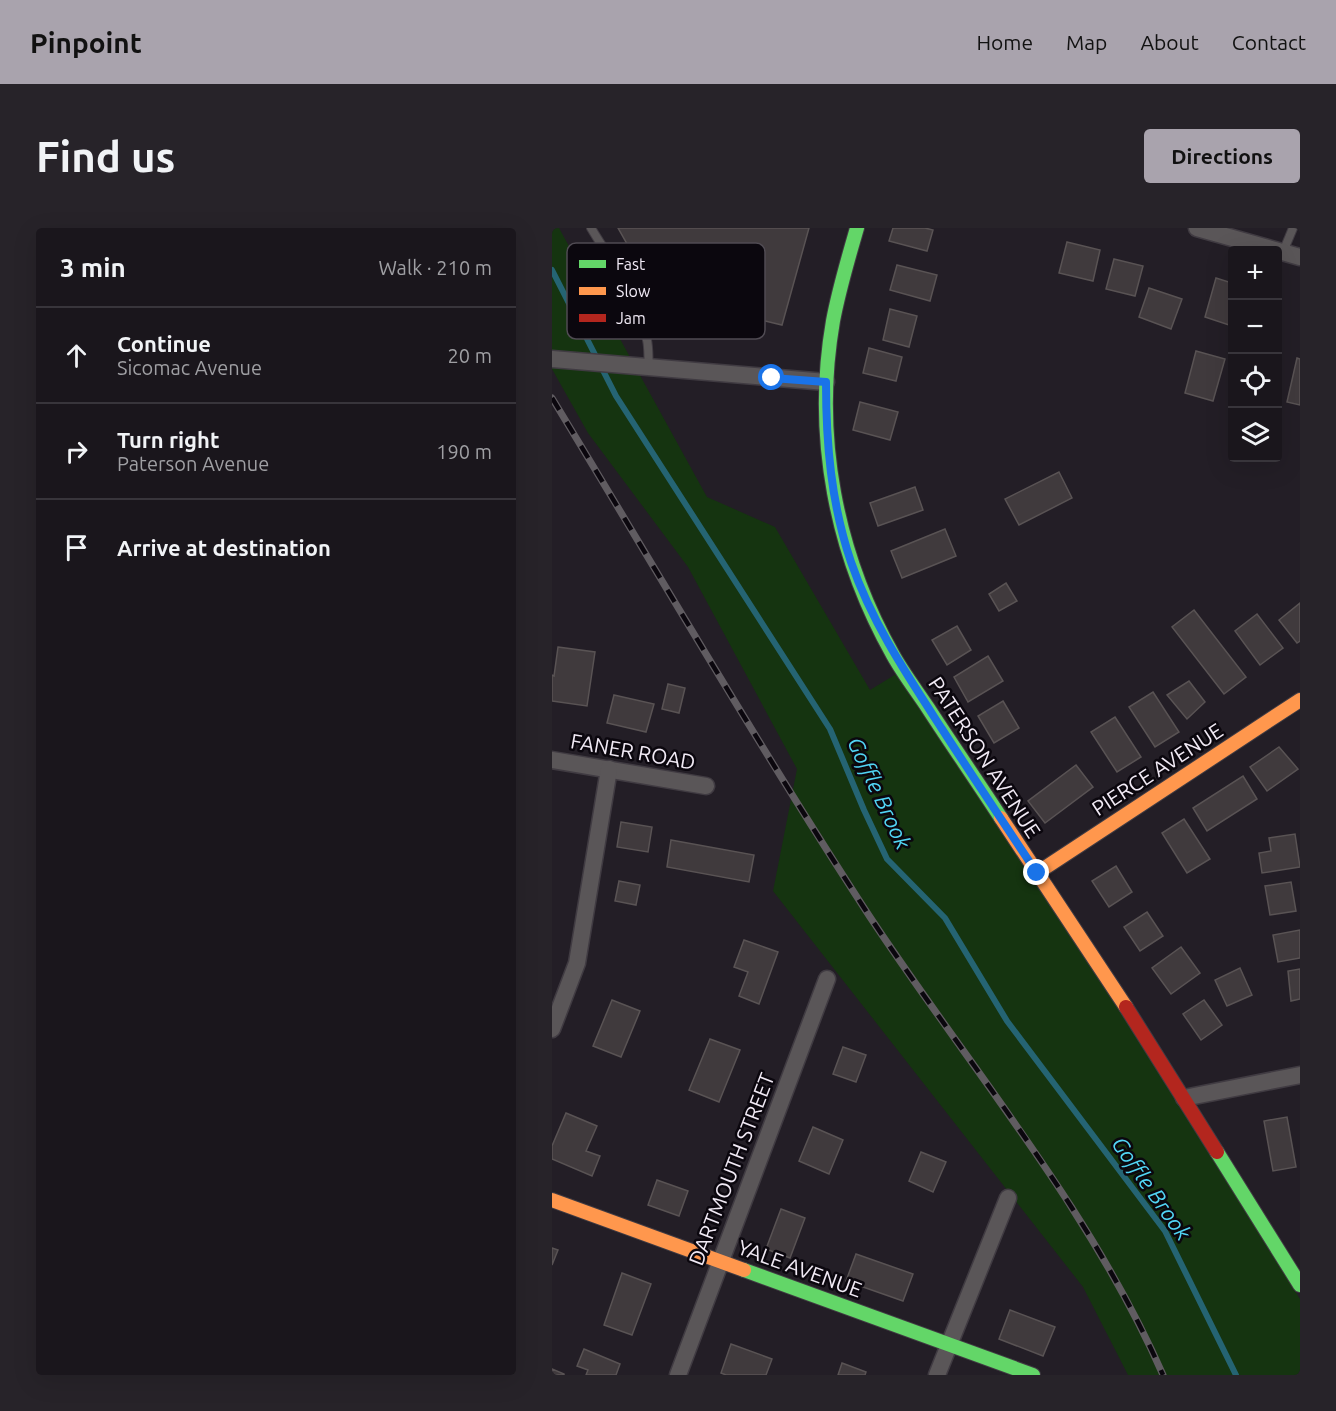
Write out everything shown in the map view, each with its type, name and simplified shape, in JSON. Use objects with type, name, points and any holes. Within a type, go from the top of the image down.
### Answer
[{"type":"street","points":[[1197,228],[1300,257]]},
{"type":"street","name":"PATERSON AVENUE","points":[[854,230],[835,313],[826,382],[826,428],[831,479],[839,521],[851,562],[870,610],[893,655],[1184,1098],[1300,1285]]},
{"type":"street","points":[[552,359],[826,382]]},
{"type":"street","name":"PIERCE AVENUE","points":[[1037,873],[1300,700]]},
{"type":"street","name":"FANER ROAD","points":[[552,760],[706,786]]},
{"type":"street","points":[[552,1029],[577,963],[609,769]]},
{"type":"street","name":"DARTMOUTH STREET","points":[[678,1375],[827,980]]},
{"type":"street","points":[[1184,1098],[1300,1075]]},
{"type":"street","points":[[937,1375],[1008,1198]]},
{"type":"street","name":"YALE AVENUE","points":[[552,1200],[1033,1375]]},
{"type":"lane","points":[[591,228],[600,243]]},
{"type":"lane","points":[[1283,252],[1293,228]]},
{"type":"lane","points":[[647,339],[649,367]]},
{"type":"green space","points":[[552,228],[559,228],[567,243],[567,339],[620,339],[707,497],[775,527],[870,690],[906,668],[1300,1299],[1300,1375],[1128,1375],[1083,1287],[773,891],[797,769],[688,567],[588,433],[552,369]]},
{"type":"building","points":[[618,228],[809,228],[782,325],[765,321],[765,243],[627,243]]},
{"type":"building","points":[[893,228],[933,230],[927,251],[889,241]]},
{"type":"building","points":[[1067,242],[1100,250],[1093,281],[1059,273]]},
{"type":"building","points":[[1114,259],[1143,266],[1135,296],[1106,289]]},
{"type":"building","points":[[897,265],[937,275],[930,301],[890,290]]},
{"type":"building","points":[[1216,278],[1228,282],[1228,325],[1205,317]]},
{"type":"building","points":[[1149,288],[1182,299],[1171,329],[1139,317]]},
{"type":"building","points":[[890,309],[917,316],[909,347],[883,340]]},
{"type":"building","points":[[869,348],[902,357],[896,381],[863,373]]},
{"type":"building","points":[[1196,351],[1225,359],[1213,401],[1185,393]]},
{"type":"building","points":[[1297,358],[1300,359],[1300,405],[1287,402]]},
{"type":"building","points":[[860,402],[898,412],[890,440],[853,430]]},
{"type":"building","points":[[1059,472],[1072,498],[1019,525],[1005,499]]},
{"type":"building","points":[[915,487],[923,510],[878,526],[870,503]]},
{"type":"building","points":[[945,529],[956,556],[902,578],[891,551]]},
{"type":"building","points":[[1006,583],[1017,601],[999,611],[989,594]]},
{"type":"building","points":[[1300,603],[1300,641],[1297,643],[1279,620]]},
{"type":"building","points":[[1194,610],[1246,677],[1224,694],[1172,627]]},
{"type":"building","points":[[1257,614],[1283,648],[1260,665],[1235,631]]},
{"type":"building","points":[[957,626],[971,650],[947,665],[932,640]]},
{"type":"building","points":[[558,647],[595,652],[587,706],[552,701],[552,675],[554,676]]},
{"type":"building","points":[[988,656],[1003,681],[968,702],[954,677]]},
{"type":"building","points":[[1189,681],[1205,702],[1187,719],[1167,695]]},
{"type":"building","points":[[668,684],[685,688],[679,713],[662,709]]},
{"type":"building","points":[[1153,692],[1179,732],[1155,747],[1129,707]]},
{"type":"building","points":[[614,695],[654,704],[646,732],[607,723]]},
{"type":"building","points":[[1003,701],[1019,728],[994,743],[978,716]]},
{"type":"building","points":[[1115,717],[1141,757],[1117,772],[1091,732]]},
{"type":"building","points":[[1279,747],[1298,769],[1267,791],[1250,767]]},
{"type":"building","points":[[1076,765],[1093,787],[1045,823],[1028,801]]},
{"type":"building","points":[[1243,776],[1257,799],[1207,831],[1193,808]]},
{"type":"building","points":[[1184,819],[1210,859],[1187,873],[1162,833]]},
{"type":"building","points":[[621,822],[652,827],[648,852],[617,847]]},
{"type":"building","points":[[1295,834],[1300,867],[1262,873],[1259,853],[1271,851],[1269,838]]},
{"type":"building","points":[[671,840],[754,855],[749,882],[667,867]]},
{"type":"building","points":[[1116,866],[1132,892],[1109,907],[1092,881]]},
{"type":"building","points":[[619,881],[640,885],[636,905],[615,901]]},
{"type":"building","points":[[1291,882],[1296,911],[1270,915],[1265,886]]},
{"type":"building","points":[[1147,912],[1163,936],[1140,951],[1124,927]]},
{"type":"building","points":[[1300,930],[1300,958],[1278,962],[1273,935]]},
{"type":"building","points":[[744,940],[778,952],[759,1004],[739,996],[748,972],[734,967]]},
{"type":"building","points":[[1181,947],[1200,973],[1171,994],[1152,968]]},
{"type":"building","points":[[1240,968],[1252,995],[1227,1006],[1215,980]]},
{"type":"building","points":[[1300,969],[1300,999],[1291,1001],[1288,971]]},
{"type":"building","points":[[612,1000],[640,1011],[621,1057],[593,1046]]},
{"type":"building","points":[[1204,1000],[1222,1025],[1201,1040],[1183,1014]]},
{"type":"building","points":[[710,1039],[740,1050],[719,1102],[689,1090]]},
{"type":"building","points":[[843,1047],[866,1055],[856,1082],[833,1074]]},
{"type":"building","points":[[566,1113],[597,1126],[586,1151],[600,1156],[592,1176],[552,1159],[552,1146]]},
{"type":"building","points":[[1287,1117],[1296,1167],[1273,1171],[1264,1121]]},
{"type":"building","points":[[813,1127],[843,1140],[829,1174],[799,1161]]},
{"type":"building","points":[[921,1152],[946,1162],[933,1192],[909,1181]]},
{"type":"building","points":[[657,1180],[688,1191],[679,1216],[648,1205]]},
{"type":"building","points":[[781,1209],[805,1218],[790,1258],[766,1249]]},
{"type":"building","points":[[552,1248],[558,1250],[552,1265]]},
{"type":"building","points":[[856,1254],[913,1274],[903,1301],[846,1281]]},
{"type":"building","points":[[622,1273],[651,1284],[632,1335],[604,1325]]},
{"type":"building","points":[[1010,1310],[1055,1327],[1043,1356],[999,1339]]},
{"type":"building","points":[[731,1344],[772,1359],[766,1375],[721,1373]]},
{"type":"building","points":[[584,1349],[620,1364],[616,1375],[586,1375],[588,1370],[577,1366]]},
{"type":"building","points":[[842,1363],[866,1372],[865,1375],[838,1375]]},
{"type":"building","points":[[552,1369],[564,1374],[564,1375],[552,1375]]},
{"type":"waterway","name":"Goffle Brook","points":[[552,270],[567,300]]},
{"type":"waterway","name":"Goffle Brook","points":[[587,339],[616,396],[830,729],[887,859],[945,918],[1007,1021],[1165,1231],[1236,1375]]},
{"type":"railway","points":[[552,398],[748,724],[870,917],[1065,1197],[1134,1314],[1163,1375]]},
{"type":"traffic: fast","points":[[857,228],[835,309],[827,364],[828,451],[834,493],[844,535],[873,616],[893,655],[1001,818]]},
{"type":"traffic: fast","points":[[1217,1152],[1300,1285]]},
{"type":"traffic: fast","points":[[744,1270],[1033,1375]]},
{"type":"traffic: slow","points":[[1037,873],[1300,700]]},
{"type":"traffic: slow","points":[[1001,818],[1126,1007]]},
{"type":"traffic: slow","points":[[552,1200],[744,1270]]},
{"type":"traffic: jam","points":[[1126,1007],[1217,1152]]},
{"type":"route","points":[[772,378],[826,382],[826,428],[831,479],[839,521],[851,562],[870,610],[893,655],[1037,873]]}]
